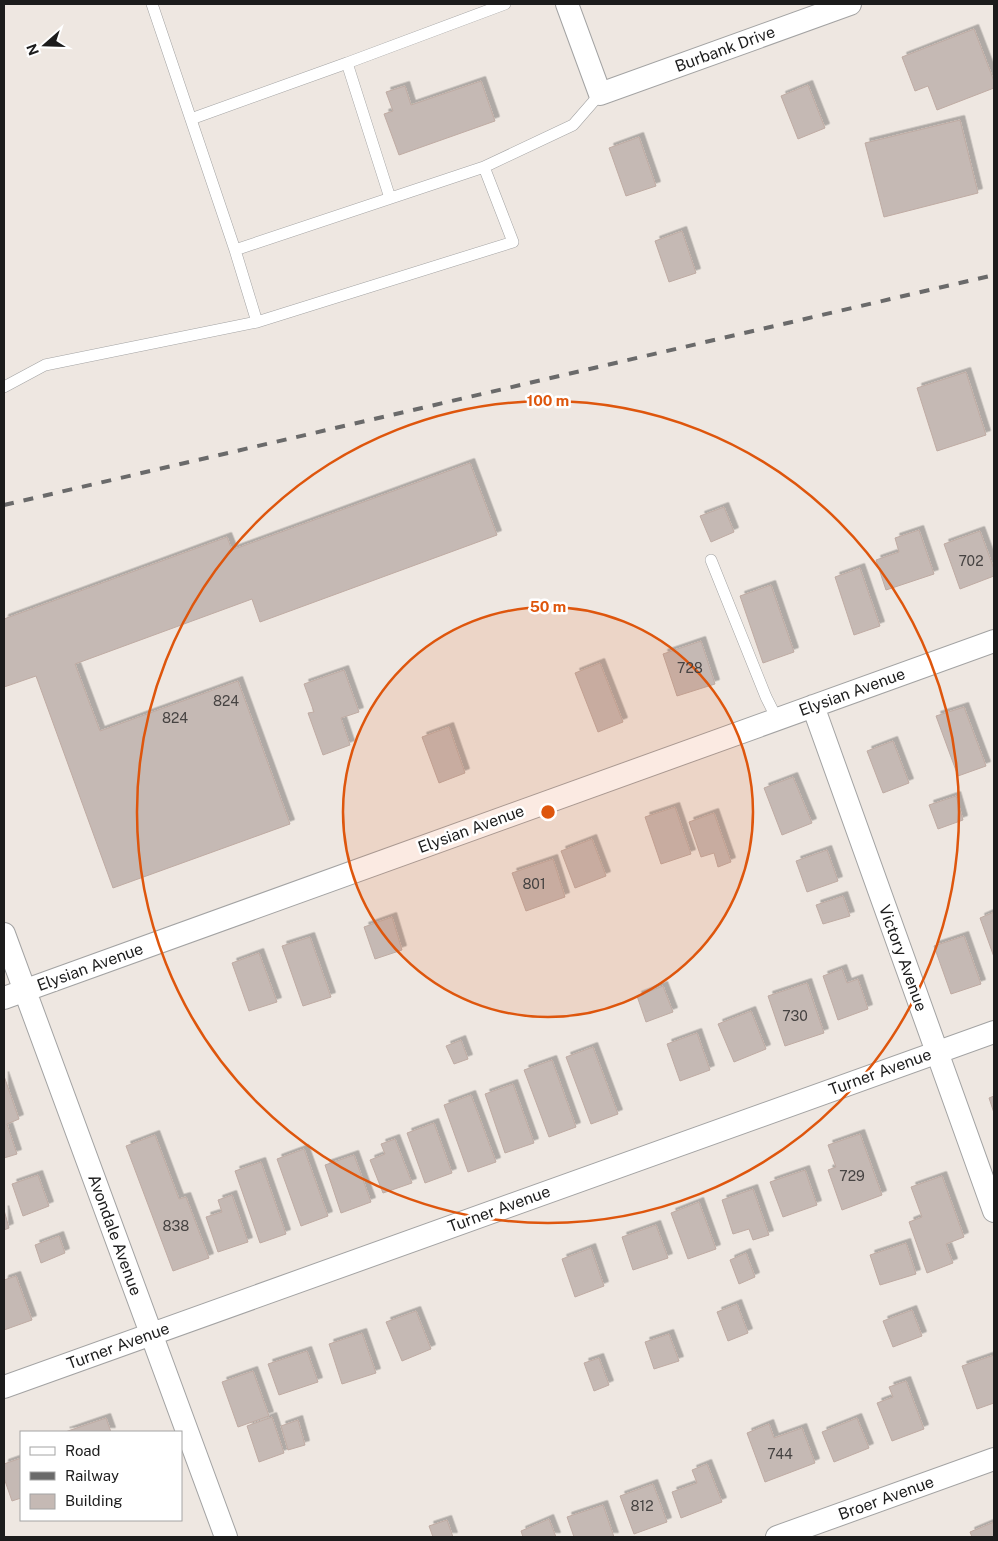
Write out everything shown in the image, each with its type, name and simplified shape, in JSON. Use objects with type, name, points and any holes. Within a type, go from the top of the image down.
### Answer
[{"type":"street","points":[[566,4],[600,94]]},
{"type":"street","name":"Burbank Drive","points":[[600,94],[850,4]]},
{"type":"street","name":"Elysian Avenue","points":[[14,994],[994,641]]},
{"type":"street","name":"Victory Avenue","points":[[813,706],[994,1211]]},
{"type":"street","name":"Avondale Avenue","points":[[4,934],[14,994],[152,1334],[226,1537]]},
{"type":"street","name":"Turner Avenue","points":[[4,1387],[994,1032]]},
{"type":"street","name":"Broer Avenue","points":[[777,1537],[994,1459]]},
{"type":"lane","points":[[152,4],[235,250],[256,322]]},
{"type":"lane","points":[[191,119],[505,4]]},
{"type":"lane","points":[[348,63],[390,198]]},
{"type":"lane","points":[[235,250],[484,167],[573,125],[600,94]]},
{"type":"lane","points":[[4,387],[45,365],[256,322],[513,242],[484,167]]},
{"type":"lane","points":[[711,560],[766,697],[777,719]]},
{"type":"building","points":[[974,29],[994,81],[994,88],[937,110],[928,86],[915,91],[902,57]]},
{"type":"building","points":[[481,81],[495,121],[399,155],[384,114],[393,111],[386,92],[405,86],[411,105]]},
{"type":"building","points":[[808,85],[825,128],[798,139],[781,96]]},
{"type":"building","points":[[960,120],[978,193],[884,217],[865,143]]},
{"type":"building","points":[[639,137],[656,186],[626,196],[609,148]]},
{"type":"building","points":[[682,231],[696,273],[669,282],[655,241]]},
{"type":"building","points":[[966,372],[986,435],[937,451],[917,388]]},
{"type":"building","points":[[470,463],[497,535],[260,622],[252,599],[75,664],[100,731],[238,681],[290,824],[113,888],[36,676],[4,687],[4,619],[227,537],[232,550]]},
{"type":"building","points":[[724,507],[734,532],[711,542],[700,516]]},
{"type":"building","points":[[919,530],[934,574],[886,590],[876,560],[899,552],[895,538]]},
{"type":"building","points":[[980,531],[994,569],[994,576],[960,589],[944,544]]},
{"type":"building","points":[[860,568],[880,626],[854,635],[835,577]]},
{"type":"building","points":[[771,585],[794,652],[763,663],[740,596]]},
{"type":"building","points":[[701,641],[715,684],[677,696],[663,654]]},
{"type":"building","points":[[600,663],[623,722],[598,732],[575,673]]},
{"type":"building","points":[[344,670],[359,712],[341,718],[350,745],[323,755],[308,713],[314,712],[304,684]]},
{"type":"building","points":[[964,707],[986,766],[958,776],[936,716]]},
{"type":"building","points":[[449,727],[465,773],[439,783],[422,737]]},
{"type":"building","points":[[893,741],[909,783],[883,793],[867,751]]},
{"type":"building","points":[[793,777],[812,823],[782,835],[764,788]]},
{"type":"building","points":[[956,796],[963,820],[938,829],[929,805]]},
{"type":"building","points":[[675,807],[691,854],[661,864],[645,817]]},
{"type":"building","points":[[714,813],[731,862],[718,867],[714,853],[701,857],[689,822]]},
{"type":"building","points":[[592,839],[606,876],[575,888],[561,851]]},
{"type":"building","points":[[827,850],[838,881],[807,892],[796,861]]},
{"type":"building","points":[[553,859],[565,897],[526,911],[512,873]]},
{"type":"building","points":[[843,896],[850,916],[823,924],[816,905]]},
{"type":"building","points":[[994,912],[994,957],[980,918]]},
{"type":"building","points":[[392,917],[402,950],[375,959],[364,927]]},
{"type":"building","points":[[964,936],[981,984],[951,994],[934,946]]},
{"type":"building","points":[[310,937],[331,997],[303,1006],[282,946]]},
{"type":"building","points":[[259,953],[277,1002],[249,1011],[232,963]]},
{"type":"building","points":[[842,969],[847,983],[858,979],[868,1009],[838,1020],[823,976]]},
{"type":"building","points":[[807,983],[824,1033],[785,1046],[768,996]]},
{"type":"building","points":[[663,986],[673,1012],[646,1022],[637,996]]},
{"type":"building","points":[[751,1011],[766,1049],[734,1062],[718,1024]]},
{"type":"building","points":[[697,1033],[710,1070],[680,1081],[667,1044]]},
{"type":"building","points":[[461,1040],[468,1059],[454,1064],[446,1046]]},
{"type":"building","points":[[593,1047],[618,1114],[591,1124],[566,1057]]},
{"type":"building","points":[[552,1060],[576,1127],[549,1137],[524,1070]]},
{"type":"building","points":[[4,1076],[19,1119],[7,1124],[17,1154],[4,1158]]},
{"type":"building","points":[[513,1084],[534,1143],[505,1153],[485,1094]]},
{"type":"building","points":[[471,1095],[496,1162],[468,1172],[444,1105]]},
{"type":"building","points":[[994,1096],[994,1113],[989,1098]]},
{"type":"building","points":[[434,1123],[452,1173],[425,1183],[407,1133]]},
{"type":"building","points":[[860,1134],[882,1195],[842,1210],[828,1170],[836,1167],[828,1145]]},
{"type":"building","points":[[155,1135],[179,1199],[186,1197],[209,1258],[173,1271],[126,1146]]},
{"type":"building","points":[[395,1139],[412,1183],[383,1193],[370,1160],[385,1154],[381,1144]]},
{"type":"building","points":[[304,1149],[328,1216],[301,1226],[277,1159]]},
{"type":"building","points":[[354,1155],[371,1202],[341,1213],[325,1165]]},
{"type":"building","points":[[261,1162],[286,1234],[260,1243],[235,1171]]},
{"type":"building","points":[[805,1170],[817,1205],[783,1217],[770,1182]]},
{"type":"building","points":[[38,1175],[49,1206],[23,1216],[12,1184]]},
{"type":"building","points":[[942,1176],[964,1237],[946,1244],[953,1263],[927,1273],[909,1222],[922,1217],[911,1187]]},
{"type":"building","points":[[753,1189],[769,1235],[753,1240],[749,1229],[733,1234],[722,1200]]},
{"type":"building","points":[[232,1195],[248,1242],[218,1252],[206,1217],[222,1212],[218,1200]]},
{"type":"building","points":[[699,1202],[716,1249],[688,1259],[671,1213]]},
{"type":"building","points":[[4,1210],[9,1228],[4,1230]]},
{"type":"building","points":[[656,1225],[668,1258],[633,1270],[622,1237]]},
{"type":"building","points":[[59,1236],[65,1253],[41,1263],[35,1245]]},
{"type":"building","points":[[906,1243],[916,1274],[880,1285],[870,1255]]},
{"type":"building","points":[[591,1248],[604,1286],[575,1297],[562,1259]]},
{"type":"building","points":[[746,1253],[755,1277],[739,1284],[730,1260]]},
{"type":"building","points":[[16,1276],[32,1320],[4,1330],[4,1280]]},
{"type":"building","points":[[737,1304],[748,1333],[728,1341],[717,1312]]},
{"type":"building","points":[[912,1310],[922,1336],[893,1347],[883,1321]]},
{"type":"building","points":[[416,1311],[431,1349],[402,1361],[386,1322]]},
{"type":"building","points":[[362,1333],[376,1373],[342,1384],[329,1344]]},
{"type":"building","points":[[669,1334],[679,1361],[654,1369],[645,1342]]},
{"type":"building","points":[[307,1351],[318,1382],[279,1395],[268,1364]]},
{"type":"building","points":[[994,1355],[994,1403],[977,1409],[962,1366]]},
{"type":"building","points":[[599,1358],[609,1385],[594,1391],[584,1363]]},
{"type":"building","points":[[253,1371],[269,1416],[238,1427],[222,1382]]},
{"type":"building","points":[[906,1381],[924,1429],[892,1441],[877,1403],[893,1397],[889,1387]]},
{"type":"building","points":[[272,1417],[284,1453],[259,1462],[247,1426]]},
{"type":"building","points":[[106,1418],[111,1431],[68,1431]]},
{"type":"building","points":[[857,1418],[869,1448],[834,1462],[822,1432]]},
{"type":"building","points":[[298,1420],[305,1445],[288,1450],[281,1426]]},
{"type":"building","points":[[769,1424],[774,1438],[802,1428],[815,1463],[765,1482],[747,1433]]},
{"type":"building","points":[[20,1458],[20,1498],[12,1501],[4,1478],[4,1464]]},
{"type":"building","points":[[707,1464],[722,1502],[681,1518],[672,1492],[697,1483],[692,1470]]},
{"type":"building","points":[[653,1484],[667,1522],[634,1534],[620,1496]]},
{"type":"building","points":[[603,1505],[614,1537],[574,1537],[567,1517]]},
{"type":"building","points":[[549,1519],[556,1537],[523,1537],[521,1531]]},
{"type":"building","points":[[447,1520],[453,1537],[433,1537],[429,1526]]},
{"type":"building","points":[[994,1522],[994,1537],[972,1537],[970,1532]]},
{"type":"railway","points":[[4,505],[994,275]]}]
